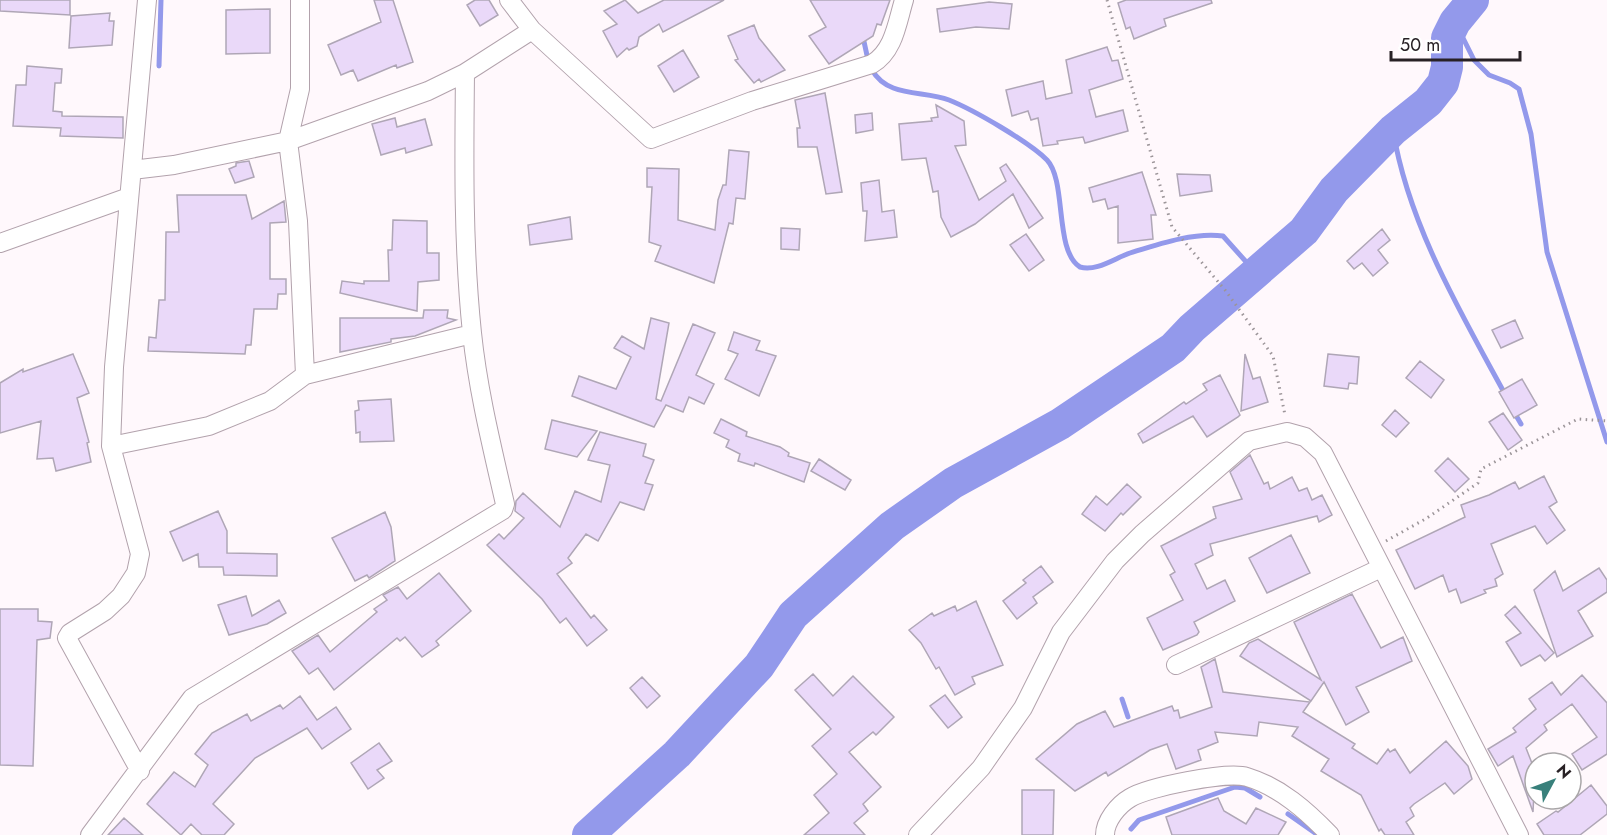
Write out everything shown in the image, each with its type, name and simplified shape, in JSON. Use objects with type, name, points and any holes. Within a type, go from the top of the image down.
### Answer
[{"type":"street","points":[[140,771],[67,638],[70,633],[105,611],[121,596],[136,573],[140,554],[111,446],[114,367],[147,0]]},
{"type":"street","points":[[300,0],[300,89],[288,141],[298,221],[305,375]]},
{"type":"street","points":[[508,0],[532,30],[651,139],[752,101],[872,64],[880,59],[891,43],[904,0]]},
{"type":"street","points":[[132,170],[174,165],[288,141],[428,91],[465,73],[532,30]]},
{"type":"street","points":[[90,835],[140,771],[179,713],[200,692],[293,639],[503,510],[505,504],[487,427],[472,334],[464,176],[465,73]]},
{"type":"street","points":[[0,243],[129,197]]},
{"type":"street","points":[[111,446],[209,426],[270,401],[305,375],[472,334]]},
{"type":"street","points":[[918,835],[981,768],[1023,708],[1061,632],[1115,561],[1142,534],[1249,441],[1287,432],[1305,437],[1323,453],[1519,835]]},
{"type":"street","points":[[1176,665],[1381,568]]},
{"type":"street","points":[[1105,835],[1113,813],[1130,798],[1152,790],[1218,775],[1246,776],[1282,793],[1315,819],[1330,835]]},
{"type":"path","points":[[1107,0],[1135,91],[1172,227],[1231,298],[1273,356],[1287,432]]},
{"type":"path","points":[[1372,548],[1427,518],[1478,483],[1481,469],[1496,459],[1578,418],[1607,421]]},
{"type":"building","points":[[0,0],[70,0],[70,15],[0,11]]},
{"type":"building","points":[[374,0],[393,0],[413,62],[397,68],[396,65],[358,81],[353,70],[341,75],[328,45],[381,22]]},
{"type":"building","points":[[475,0],[489,0],[498,15],[480,26],[467,5]]},
{"type":"building","points":[[625,0],[638,13],[664,0],[724,0],[663,32],[659,24],[639,37],[637,46],[629,50],[627,48],[617,57],[603,31],[617,24],[604,11]]},
{"type":"building","points":[[810,0],[890,0],[881,25],[877,24],[873,36],[829,64],[809,36],[826,27]]},
{"type":"building","points":[[1126,0],[1211,0],[1212,3],[1164,19],[1166,26],[1134,39],[1130,27],[1126,29],[1118,3]]},
{"type":"building","points":[[989,2],[1012,4],[1009,29],[976,27],[940,32],[937,9]]},
{"type":"building","points":[[270,9],[270,53],[226,54],[226,10]]},
{"type":"building","points":[[110,13],[109,21],[114,21],[112,45],[69,48],[71,16]]},
{"type":"building","points":[[754,25],[759,38],[785,70],[754,83],[735,60],[738,59],[728,36]]},
{"type":"building","points":[[1107,47],[1112,61],[1118,60],[1123,79],[1089,90],[1096,117],[1123,110],[1128,131],[1085,143],[1083,137],[1057,141],[1058,144],[1043,146],[1038,118],[1031,120],[1028,111],[1012,116],[1006,90],[1043,81],[1046,99],[1072,93],[1066,60]]},
{"type":"building","points":[[683,50],[699,77],[674,92],[658,66]]},
{"type":"building","points":[[27,66],[62,69],[61,83],[55,83],[53,111],[62,112],[62,116],[123,117],[123,138],[60,136],[61,128],[13,126],[16,85],[26,85]]},
{"type":"building","points":[[825,93],[842,192],[826,194],[817,147],[798,147],[797,128],[800,128],[795,100]]},
{"type":"building","points":[[936,105],[964,121],[966,145],[955,146],[979,200],[1006,181],[1000,168],[1006,164],[1043,218],[1029,228],[1013,194],[975,224],[951,237],[941,217],[938,191],[933,192],[926,158],[902,160],[899,124],[932,121],[931,118],[938,117]]},
{"type":"building","points":[[872,113],[873,130],[856,133],[855,115]]},
{"type":"building","points":[[395,118],[397,127],[425,119],[432,145],[406,153],[405,148],[381,155],[372,124]]},
{"type":"building","points":[[729,150],[749,152],[745,199],[736,198],[733,224],[729,223],[714,283],[655,261],[661,246],[649,242],[652,187],[647,187],[647,168],[679,169],[678,220],[715,230],[718,200],[723,185],[726,185]]},
{"type":"building","points":[[249,161],[254,177],[235,183],[229,169],[236,166],[236,163]]},
{"type":"building","points":[[1142,172],[1156,215],[1151,215],[1153,239],[1118,243],[1118,206],[1108,209],[1105,199],[1093,202],[1089,188]]},
{"type":"building","points":[[1177,174],[1210,175],[1212,191],[1180,196]]},
{"type":"building","points":[[879,180],[882,212],[894,210],[897,237],[865,241],[867,211],[863,211],[861,183]]},
{"type":"building","points":[[177,195],[246,195],[252,219],[284,201],[286,222],[270,223],[270,279],[286,279],[286,294],[278,294],[277,309],[254,309],[251,345],[246,345],[245,354],[148,351],[149,337],[156,338],[159,300],[165,300],[166,232],[179,232]]},
{"type":"building","points":[[570,217],[572,239],[530,245],[528,225]]},
{"type":"building","points":[[393,220],[427,221],[427,253],[439,253],[439,280],[418,282],[417,311],[340,293],[342,281],[364,284],[364,281],[389,281],[388,250],[392,250]]},
{"type":"building","points":[[781,228],[800,229],[799,250],[781,249]]},
{"type":"building","points":[[1382,229],[1390,240],[1378,250],[1388,263],[1373,276],[1362,263],[1354,269],[1347,261]]},
{"type":"building","points":[[1026,234],[1044,260],[1029,271],[1010,245]]},
{"type":"building","points":[[424,310],[448,310],[447,318],[456,320],[415,336],[391,339],[391,342],[340,352],[340,318],[423,318]]},
{"type":"building","points":[[651,318],[669,323],[656,399],[661,401],[693,324],[715,333],[696,375],[714,384],[704,404],[689,397],[683,412],[666,405],[654,427],[572,396],[579,376],[616,389],[631,357],[614,348],[622,336],[644,349]]},
{"type":"building","points":[[1515,320],[1523,338],[1501,348],[1492,330]]},
{"type":"building","points":[[734,332],[760,341],[756,350],[776,356],[759,396],[725,379],[738,354],[728,350]]},
{"type":"building","points":[[73,354],[89,393],[77,398],[89,442],[87,443],[91,462],[56,471],[53,458],[37,459],[41,421],[0,433],[0,383],[23,369],[23,372]]},
{"type":"building","points":[[1245,354],[1253,379],[1260,377],[1268,402],[1241,411]]},
{"type":"building","points":[[1328,354],[1359,357],[1357,384],[1349,383],[1348,389],[1324,386]]},
{"type":"building","points":[[1420,361],[1444,380],[1431,398],[1406,378]]},
{"type":"building","points":[[1220,375],[1240,415],[1238,417],[1207,437],[1193,416],[1143,443],[1138,434],[1184,402],[1186,404],[1207,390],[1203,384]]},
{"type":"building","points":[[1522,379],[1537,405],[1514,418],[1499,392]]},
{"type":"building","points":[[391,399],[394,441],[360,442],[360,432],[356,433],[355,411],[359,410],[358,401]]},
{"type":"building","points":[[1395,410],[1409,423],[1396,437],[1382,425]]},
{"type":"building","points":[[1503,413],[1522,440],[1508,450],[1489,422]]},
{"type":"building","points":[[721,419],[747,432],[746,436],[780,447],[789,453],[788,456],[810,463],[804,482],[755,463],[754,466],[738,461],[740,454],[726,447],[729,440],[714,433]]},
{"type":"building","points":[[552,420],[597,431],[577,457],[545,449]]},
{"type":"building","points":[[600,432],[646,444],[643,456],[654,460],[645,483],[653,485],[644,510],[620,502],[598,541],[586,534],[568,558],[572,563],[557,574],[591,618],[594,615],[607,630],[587,646],[566,618],[560,623],[542,599],[487,545],[499,534],[504,539],[524,518],[515,511],[516,501],[523,493],[560,527],[575,491],[601,502],[610,465],[588,460]]},
{"type":"building","points":[[1250,455],[1264,484],[1268,482],[1270,489],[1292,477],[1299,491],[1307,488],[1312,500],[1322,495],[1332,515],[1319,522],[1317,516],[1210,544],[1213,555],[1195,564],[1207,589],[1225,580],[1235,601],[1194,622],[1199,632],[1197,635],[1163,650],[1147,618],[1183,600],[1170,575],[1175,572],[1161,546],[1216,518],[1213,507],[1242,499],[1230,472]]},
{"type":"building","points":[[1448,458],[1469,479],[1455,492],[1435,471]]},
{"type":"building","points":[[819,459],[851,480],[845,490],[811,471]]},
{"type":"building","points":[[1544,476],[1557,502],[1549,507],[1565,530],[1547,544],[1535,526],[1491,544],[1503,574],[1495,579],[1497,586],[1484,590],[1486,593],[1461,603],[1456,589],[1449,592],[1443,575],[1415,589],[1396,550],[1465,517],[1461,505],[1515,482],[1519,489]]},
{"type":"building","points":[[1127,484],[1141,497],[1123,515],[1121,513],[1105,531],[1082,514],[1096,496],[1107,505]]},
{"type":"building","points":[[218,511],[227,531],[227,553],[277,554],[277,576],[224,575],[223,567],[199,567],[198,554],[183,561],[170,532]]},
{"type":"building","points":[[385,512],[391,527],[395,561],[369,578],[367,575],[355,581],[332,538]]},
{"type":"building","points":[[1291,535],[1310,573],[1267,593],[1249,558]]},
{"type":"building","points":[[1041,566],[1053,582],[1033,597],[1037,603],[1017,619],[1003,601],[1026,583],[1023,580]]},
{"type":"building","points":[[1599,568],[1607,580],[1607,592],[1578,611],[1593,636],[1557,657],[1534,590],[1555,571],[1563,591]]},
{"type":"building","points":[[439,573],[471,611],[436,641],[439,645],[422,657],[405,637],[400,641],[397,638],[334,690],[318,668],[309,674],[292,651],[318,635],[330,652],[377,612],[374,609],[387,600],[383,595],[398,587],[407,599]]},
{"type":"building","points":[[1352,594],[1381,648],[1403,637],[1412,661],[1356,687],[1369,712],[1346,725],[1324,682],[1311,701],[1240,656],[1249,643],[1258,639],[1321,680],[1294,622]]},
{"type":"building","points":[[246,596],[252,616],[279,600],[286,613],[267,624],[229,635],[218,605]]},
{"type":"building","points":[[976,601],[1003,665],[972,677],[975,684],[955,695],[939,667],[936,669],[921,643],[909,630],[932,613],[934,616],[955,606],[957,611]]},
{"type":"building","points":[[1515,606],[1554,653],[1545,661],[1540,655],[1521,666],[1506,642],[1521,633],[1505,615]]},
{"type":"building","points":[[0,609],[38,609],[38,621],[52,622],[50,638],[37,640],[33,766],[0,765]]},
{"type":"building","points":[[1215,659],[1223,692],[1310,702],[1303,712],[1355,744],[1352,748],[1377,764],[1388,749],[1390,752],[1395,749],[1410,773],[1446,741],[1468,766],[1472,779],[1454,794],[1445,783],[1414,804],[1410,808],[1414,816],[1406,822],[1414,835],[1385,835],[1381,829],[1379,831],[1361,795],[1321,771],[1329,759],[1292,736],[1298,727],[1259,722],[1257,736],[1215,732],[1218,742],[1198,750],[1201,760],[1176,769],[1167,744],[1150,750],[1108,776],[1106,772],[1075,791],[1036,759],[1077,724],[1105,711],[1114,727],[1172,706],[1174,711],[1178,710],[1180,718],[1212,707],[1201,667]]},
{"type":"building","points":[[813,674],[833,696],[853,676],[894,717],[876,735],[873,732],[849,752],[881,787],[863,804],[868,811],[854,823],[865,835],[804,835],[829,813],[814,795],[837,774],[812,746],[831,729],[795,690]]},
{"type":"building","points":[[1582,675],[1607,703],[1607,754],[1583,769],[1583,751],[1576,751],[1597,737],[1572,704],[1544,725],[1547,730],[1526,748],[1527,751],[1523,751],[1523,784],[1513,756],[1498,766],[1488,749],[1516,732],[1513,728],[1536,709],[1529,699],[1552,682],[1561,695]]},
{"type":"building","points":[[642,677],[660,696],[647,708],[630,688]]},
{"type":"building","points":[[945,695],[962,717],[948,728],[930,706]]},
{"type":"building","points":[[300,696],[317,720],[336,707],[351,729],[322,749],[307,728],[255,758],[213,804],[234,824],[224,835],[202,835],[191,824],[181,835],[147,804],[174,772],[195,787],[208,765],[195,754],[212,733],[247,714],[251,721],[280,705],[283,709]]},
{"type":"building","points":[[379,743],[392,761],[377,770],[384,778],[368,789],[351,763]]},
{"type":"building","points":[[1591,785],[1607,806],[1607,814],[1580,835],[1544,835],[1537,824],[1556,811],[1583,811],[1583,792]]},
{"type":"building","points":[[1022,790],[1054,790],[1053,835],[1022,835]]},
{"type":"building","points":[[1218,798],[1224,811],[1246,824],[1256,808],[1286,822],[1278,835],[1172,835],[1166,817]]},
{"type":"building","points":[[124,818],[143,835],[108,835]]},
{"type":"waterway","points":[[159,66],[161,0]]},
{"type":"waterway","points":[[588,835],[677,754],[759,666],[793,615],[892,526],[953,483],[1060,424],[1173,348],[1192,328],[1304,231],[1334,190],[1393,130],[1428,102],[1443,83],[1447,67],[1447,38],[1455,22],[1473,0]]},
{"type":"waterway","points":[[1455,22],[1474,60],[1489,75],[1519,89],[1531,134],[1547,252],[1607,442]]},
{"type":"waterway","points":[[863,37],[868,60]]},
{"type":"waterway","points":[[872,70],[887,85],[907,92],[949,100],[972,111],[1015,136],[1047,160],[1057,183],[1067,246],[1072,259],[1080,267],[1092,268],[1153,246],[1212,235],[1223,236],[1257,274]]},
{"type":"waterway","points":[[1393,130],[1400,165],[1423,234],[1454,300],[1506,396]]},
{"type":"waterway","points":[[1514,412],[1521,424]]},
{"type":"waterway","points":[[1122,699],[1128,717]]},
{"type":"waterway","points":[[1131,829],[1139,820],[1235,787],[1245,788],[1260,797]]},
{"type":"waterway","points":[[1288,814],[1318,835]]}]
